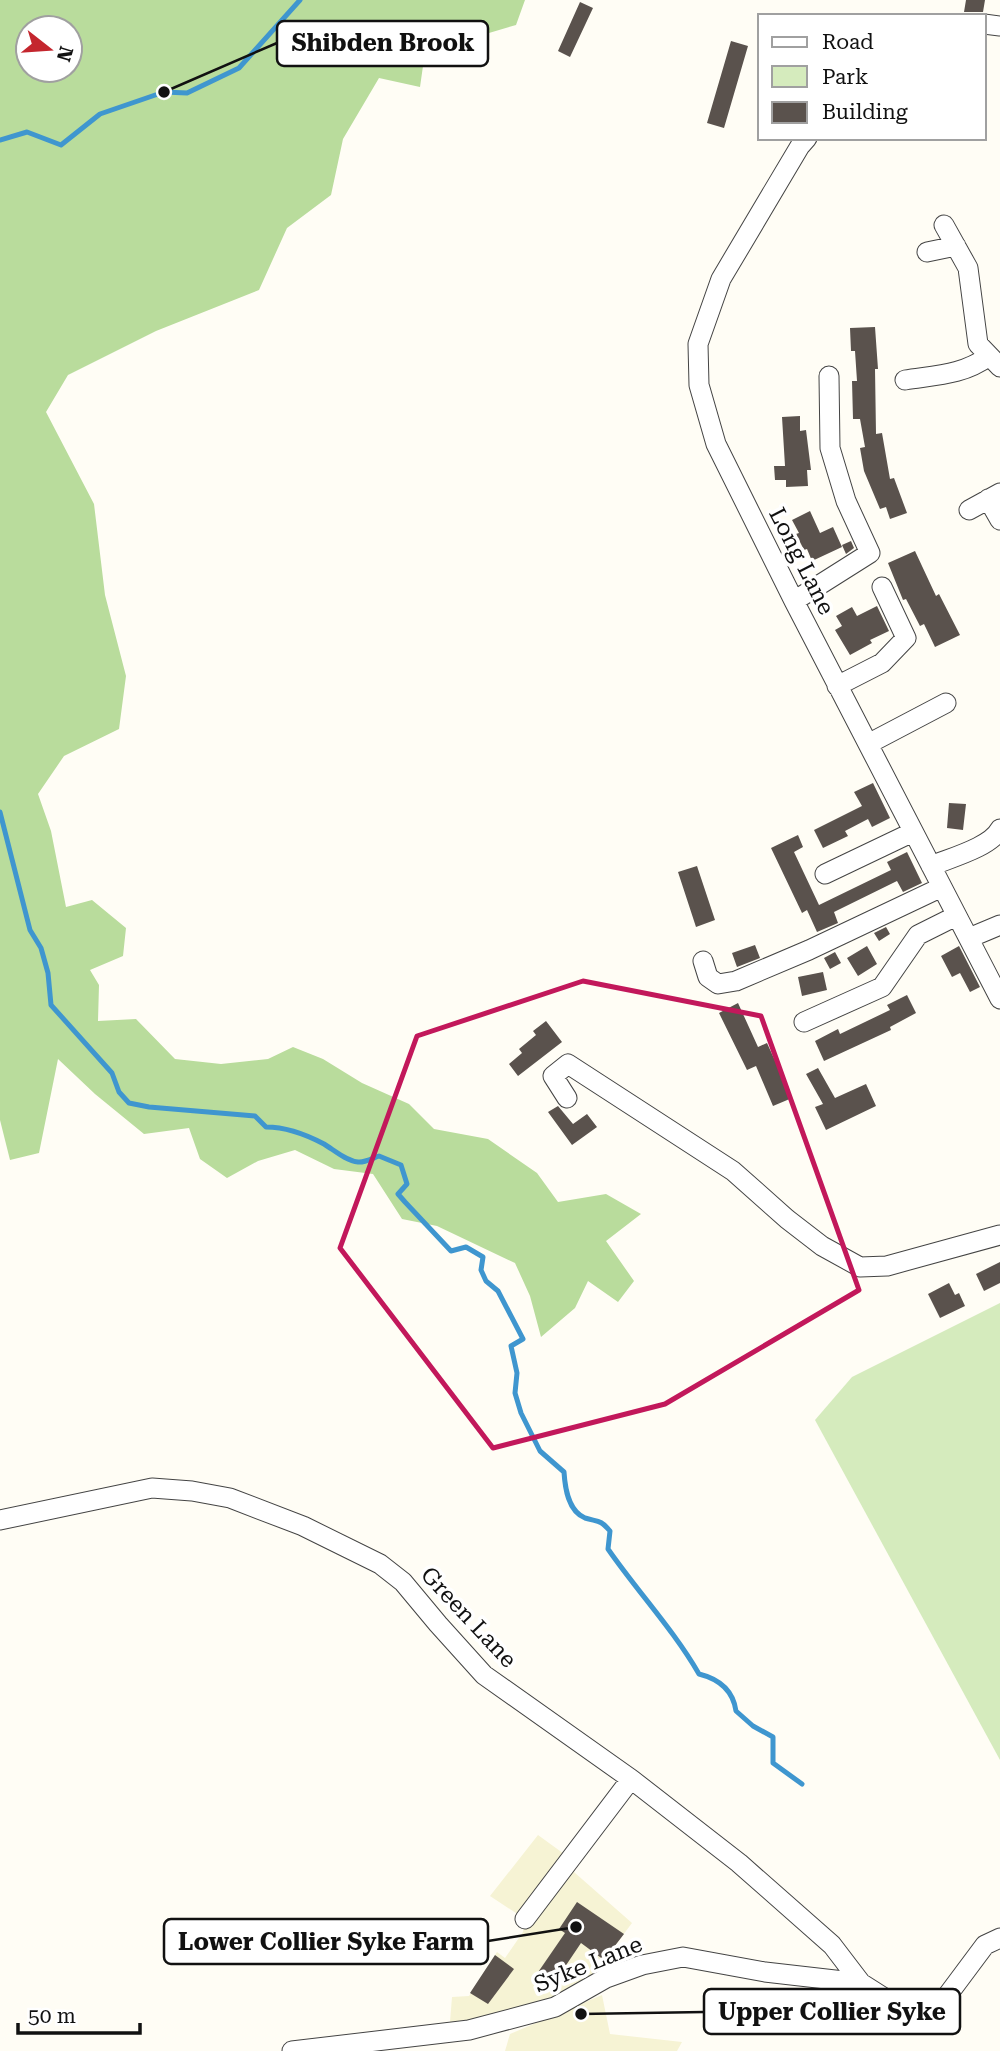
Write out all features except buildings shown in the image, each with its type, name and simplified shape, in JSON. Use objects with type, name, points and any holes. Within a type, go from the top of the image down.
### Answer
[{"type":"street","name":"Long Lane","points":[[805,140],[721,279],[698,344],[699,385],[716,444],[1000,999]]},
{"type":"street","points":[[905,380],[965,370],[994,361],[978,344],[968,268],[944,225]]},
{"type":"street","points":[[927,252],[956,246]]},
{"type":"street","points":[[794,601],[870,553],[846,501],[830,448],[829,376]]},
{"type":"street","points":[[968,510],[994,496],[1000,520]]},
{"type":"street","points":[[837,685],[883,663],[906,638],[882,587]]},
{"type":"street","points":[[868,744],[946,703]]},
{"type":"street","points":[[931,866],[984,844],[997,835],[1000,829]]},
{"type":"street","points":[[825,874],[913,832]]},
{"type":"street","points":[[703,961],[708,977],[718,984],[736,981],[809,950],[942,887]]},
{"type":"street","points":[[804,1022],[882,987],[918,934],[956,916]]},
{"type":"street","points":[[969,938],[1000,925]]},
{"type":"street","points":[[567,1098],[553,1076],[568,1063],[733,1171],[822,1246],[860,1267],[887,1266],[1000,1235]]},
{"type":"street","name":"Green Lane","points":[[0,1520],[152,1488],[192,1490],[230,1499],[303,1526],[371,1559],[403,1582],[484,1675],[631,1779],[739,1863],[832,1945],[861,1983]]},
{"type":"street","points":[[525,1919],[631,1779]]},
{"type":"street","points":[[861,1983],[905,2011],[922,2014],[938,2008],[985,1945],[1000,1938]]},
{"type":"street","name":"Syke Lane","points":[[292,2051],[469,2030],[555,2007],[606,1978],[642,1965],[683,1957],[765,1972],[861,1983]]},
{"type":"highlighted area","points":[[583,981],[761,1016],[859,1290],[665,1404],[493,1448],[340,1248],[417,1036]]},
{"type":"shaded area","points":[[538,1835],[571,1859],[566,1865],[632,1923],[593,1975],[550,2001],[485,2018],[450,2022],[452,1997],[469,1996],[497,1952],[505,1958],[523,1932],[525,1919],[490,1896]]},
{"type":"shaded area","points":[[602,1995],[610,2034],[682,2042],[677,2051],[505,2051],[510,2034]]},
{"type":"green space","points":[[0,0],[525,0],[516,25],[425,52],[420,87],[379,78],[343,139],[331,195],[287,228],[259,290],[156,331],[68,375],[46,412],[94,504],[105,595],[126,676],[119,729],[64,756],[38,794],[51,831],[66,907],[92,900],[126,928],[123,956],[90,970],[99,985],[98,1021],[136,1019],[175,1059],[221,1064],[268,1059],[293,1047],[323,1059],[362,1083],[409,1104],[434,1129],[488,1139],[537,1173],[558,1202],[606,1194],[641,1214],[606,1241],[634,1281],[618,1302],[588,1281],[575,1308],[541,1337],[530,1296],[515,1263],[437,1226],[402,1219],[373,1174],[334,1169],[295,1150],[258,1161],[227,1178],[200,1159],[189,1128],[144,1134],[58,1059],[39,1153],[10,1160],[0,1120]]},
{"type":"green space","points":[[1000,1303],[1000,1760],[815,1420],[852,1377]]},
{"type":"waterway","points":[[0,140],[27,132],[61,145],[100,114],[164,92],[187,93],[239,68],[300,0]]},
{"type":"waterway","points":[[0,812],[30,930],[41,948],[48,973],[51,1005],[112,1073],[119,1092],[129,1103],[255,1116],[266,1127],[281,1128],[303,1135],[354,1161],[363,1162],[379,1156],[401,1165],[407,1184],[398,1194],[405,1202],[451,1251],[466,1247],[483,1257],[481,1270],[486,1281],[498,1291],[523,1339],[511,1346],[517,1373],[515,1393],[521,1413],[540,1451],[564,1472],[571,1505],[579,1515],[601,1523],[610,1531],[608,1549],[678,1641],[699,1674],[724,1686],[732,1697],[736,1711],[753,1726],[773,1737],[773,1763],[802,1784]]},
{"type":"place","name":"Shibden Brook","points":[[164,92]]},
{"type":"place","name":"Lower Collier Syke Farm","points":[[576,1927]]},
{"type":"place","name":"Upper Collier Syke","points":[[581,2014]]}]
